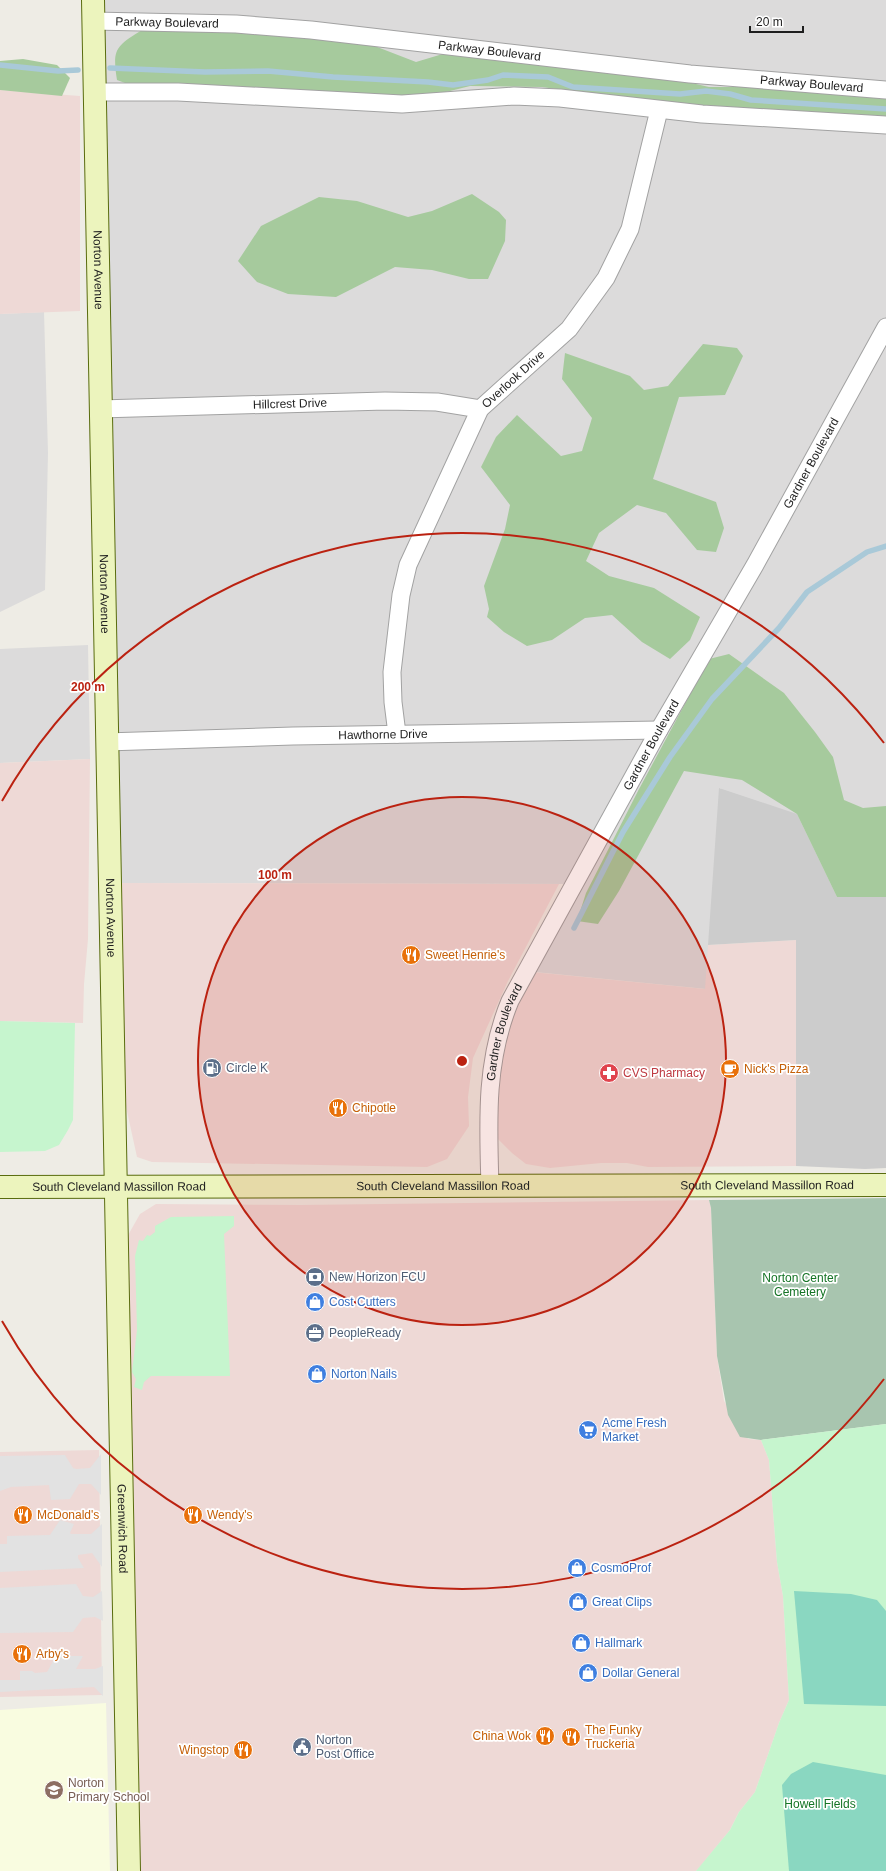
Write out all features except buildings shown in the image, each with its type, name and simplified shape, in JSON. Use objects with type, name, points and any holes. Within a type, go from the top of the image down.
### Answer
[{"type":"main road","name":"Norton Avenue","points":[[93,10],[106,742],[116,1187]]},
{"type":"main road","name":"South Cleveland Massillon Road","points":[[0,1187],[886,1185]]},
{"type":"main road","name":"Greenwich Road","points":[[116,1187],[129,1871]]},
{"type":"street","name":"Parkway Boulevard","points":[[93,10],[311,30],[690,74],[886,90]]},
{"type":"street","points":[[94,92],[178,92],[402,104],[514,96],[560,98],[702,114],[886,125]]},
{"type":"street","name":"Overlook Drive","points":[[397,734],[393,702],[392,672],[400,603],[408,565],[480,408],[569,328],[606,278],[630,229],[659,110]]},
{"type":"street","name":"Gardner Boulevard","points":[[490,1186],[489,1086],[495,1044],[504,1014],[530,960],[659,730],[755,565],[886,327]]},
{"type":"street","name":"Hillcrest Drive","points":[[100,409],[385,401],[437,402],[480,408]]},
{"type":"street","name":"Hawthorne Drive","points":[[106,742],[397,734],[659,730]]},
{"type":"shaded area","points":[[93,0],[886,0],[886,897],[837,897],[720,788],[706,989],[525,971],[573,884],[109,883]]},
{"type":"shaded area","points":[[0,90],[80,96],[80,311],[0,314]]},
{"type":"shaded area","points":[[44,312],[48,453],[45,590],[0,612],[0,314]]},
{"type":"shaded area","points":[[88,645],[90,759],[0,763],[0,649]]},
{"type":"shaded area","points":[[90,759],[88,939],[84,984],[83,1023],[0,1021],[0,763]]},
{"type":"shaded area","points":[[719,788],[797,814],[837,897],[886,897],[886,1168],[865,1169],[796,1166],[796,940],[708,945]]},
{"type":"shaded area","points":[[118,883],[559,884],[508,981],[473,1058],[468,1097],[469,1126],[447,1159],[427,1167],[152,1162],[137,1157],[123,1093]]},
{"type":"shaded area","points":[[796,940],[796,1166],[648,1167],[627,1163],[601,1163],[550,1168],[526,1164],[497,1138],[495,1089],[507,1033],[532,972],[705,989],[708,945]]},
{"type":"shaded area","points":[[709,1200],[711,1208],[717,1356],[724,1401],[748,1439],[761,1440],[769,1460],[777,1562],[783,1596],[789,1700],[779,1723],[755,1792],[739,1812],[730,1830],[699,1868],[696,1871],[139,1871],[132,1432],[127,1237],[140,1214],[156,1204],[301,1205]]},
{"type":"shaded area","points":[[99,1450],[102,1695],[0,1697],[0,1452]]},
{"type":"shaded area","points":[[101,1454],[101,1495],[91,1484],[79,1484],[70,1499],[51,1500],[49,1485],[11,1487],[0,1491],[0,1456],[65,1455],[73,1468],[76,1469],[90,1468]]},
{"type":"shaded area","points":[[60,1520],[74,1524],[70,1533],[71,1534],[91,1534],[102,1524],[102,1567],[92,1553],[78,1555],[78,1558],[84,1568],[0,1572],[0,1544],[7,1544],[7,1536],[50,1535]]},
{"type":"shaded area","points":[[76,1584],[83,1596],[93,1597],[102,1591],[103,1621],[95,1617],[83,1618],[73,1632],[0,1633],[0,1588]]},
{"type":"shaded area","points":[[56,1656],[83,1656],[76,1669],[95,1669],[103,1666],[103,1696],[94,1687],[0,1692],[0,1680],[20,1680],[20,1671],[32,1671],[35,1673],[47,1672]]},
{"type":"shaded area","name":"Norton Primary School","points":[[106,1703],[110,1871],[0,1871],[0,1710]]},
{"type":"green space","points":[[142,30],[273,33],[372,45],[416,62],[446,53],[670,78],[709,87],[758,87],[886,95],[886,117],[712,111],[542,87],[470,86],[434,95],[390,96],[133,86],[117,80],[115,61],[118,49],[121,45]]},
{"type":"green space","points":[[23,59],[57,65],[70,78],[62,96],[0,90],[0,61]]},
{"type":"green space","points":[[472,194],[499,212],[506,220],[505,241],[488,279],[469,279],[432,270],[395,267],[336,297],[288,294],[257,282],[238,261],[261,226],[319,197],[357,201],[408,217],[432,211]]},
{"type":"green space","points":[[703,344],[737,348],[743,356],[725,395],[679,397],[653,479],[716,502],[724,528],[716,552],[697,550],[666,513],[637,505],[599,533],[586,561],[609,576],[654,588],[700,617],[690,640],[670,659],[642,642],[612,615],[585,618],[552,640],[527,646],[504,632],[487,617],[489,609],[484,586],[505,529],[510,505],[481,467],[496,437],[517,415],[561,456],[582,451],[592,418],[562,379],[565,353],[630,376],[644,390],[668,386]]},
{"type":"green space","points":[[729,654],[784,693],[815,732],[833,757],[844,800],[863,808],[886,806],[886,897],[837,897],[797,814],[742,780],[684,771],[619,891],[598,924],[577,921],[586,893],[638,791],[709,659]]},
{"type":"green space","points":[[0,1021],[75,1023],[73,1120],[59,1145],[45,1151],[0,1152]]},
{"type":"green space","name":"Norton Center Cemetery","points":[[886,1198],[886,1424],[761,1440],[740,1437],[728,1415],[717,1356],[711,1208],[709,1200]]},
{"type":"green space","points":[[234,1216],[234,1226],[224,1234],[230,1376],[151,1376],[144,1382],[142,1390],[134,1387],[136,1379],[132,1372],[137,1330],[135,1256],[139,1240],[143,1241],[147,1235],[150,1236],[155,1232],[155,1226],[171,1217]]},
{"type":"green space","name":"Howell Fields","points":[[886,1424],[886,1871],[696,1871],[730,1830],[739,1812],[755,1792],[779,1723],[789,1700],[783,1596],[777,1562],[769,1460],[761,1440]]},
{"type":"green space","points":[[794,1591],[851,1594],[877,1600],[886,1611],[886,1706],[804,1704]]},
{"type":"green space","points":[[813,1762],[886,1775],[886,1871],[789,1871],[782,1785],[791,1774]]},
{"type":"waterway","points":[[0,65],[58,71],[78,70]]},
{"type":"waterway","points":[[110,68],[205,72],[268,71],[453,85],[488,80],[503,75],[548,77],[573,87],[680,94],[706,91],[730,94],[751,100],[886,109]]},
{"type":"waterway","points":[[574,928],[623,832],[670,757],[712,699],[779,628],[807,592],[867,552],[886,546]]},
{"type":"place","name":"Sweet Henrie's","points":[[411,955]]},
{"type":"place","name":"Circle K","points":[[212,1068]]},
{"type":"place","name":"Nick's Pizza","points":[[730,1069]]},
{"type":"place","name":"CVS Pharmacy","points":[[609,1073]]},
{"type":"place","name":"Chipotle","points":[[338,1108]]},
{"type":"place","name":"New Horizon FCU","points":[[315,1277]]},
{"type":"place","name":"Cost Cutters","points":[[315,1302]]},
{"type":"place","name":"PeopleReady","points":[[315,1333]]},
{"type":"place","name":"Norton Nails","points":[[317,1374]]},
{"type":"place","name":"Acme Fresh Market","points":[[588,1430]]},
{"type":"place","name":"McDonald's","points":[[23,1515]]},
{"type":"place","name":"Wendy's","points":[[193,1515]]},
{"type":"place","name":"CosmoProf","points":[[577,1568]]},
{"type":"place","name":"Great Clips","points":[[578,1602]]},
{"type":"place","name":"Hallmark","points":[[581,1643]]},
{"type":"place","name":"Arby's","points":[[22,1654]]},
{"type":"place","name":"Dollar General","points":[[588,1673]]},
{"type":"place","name":"China Wok","points":[[545,1736]]},
{"type":"place","name":"The Funky Truckeria","points":[[571,1737]]},
{"type":"place","name":"Norton Post Office","points":[[302,1747]]},
{"type":"place","name":"Wingstop","points":[[243,1750]]},
{"type":"place","name":"Norton Primary School","points":[[54,1790]]}]
